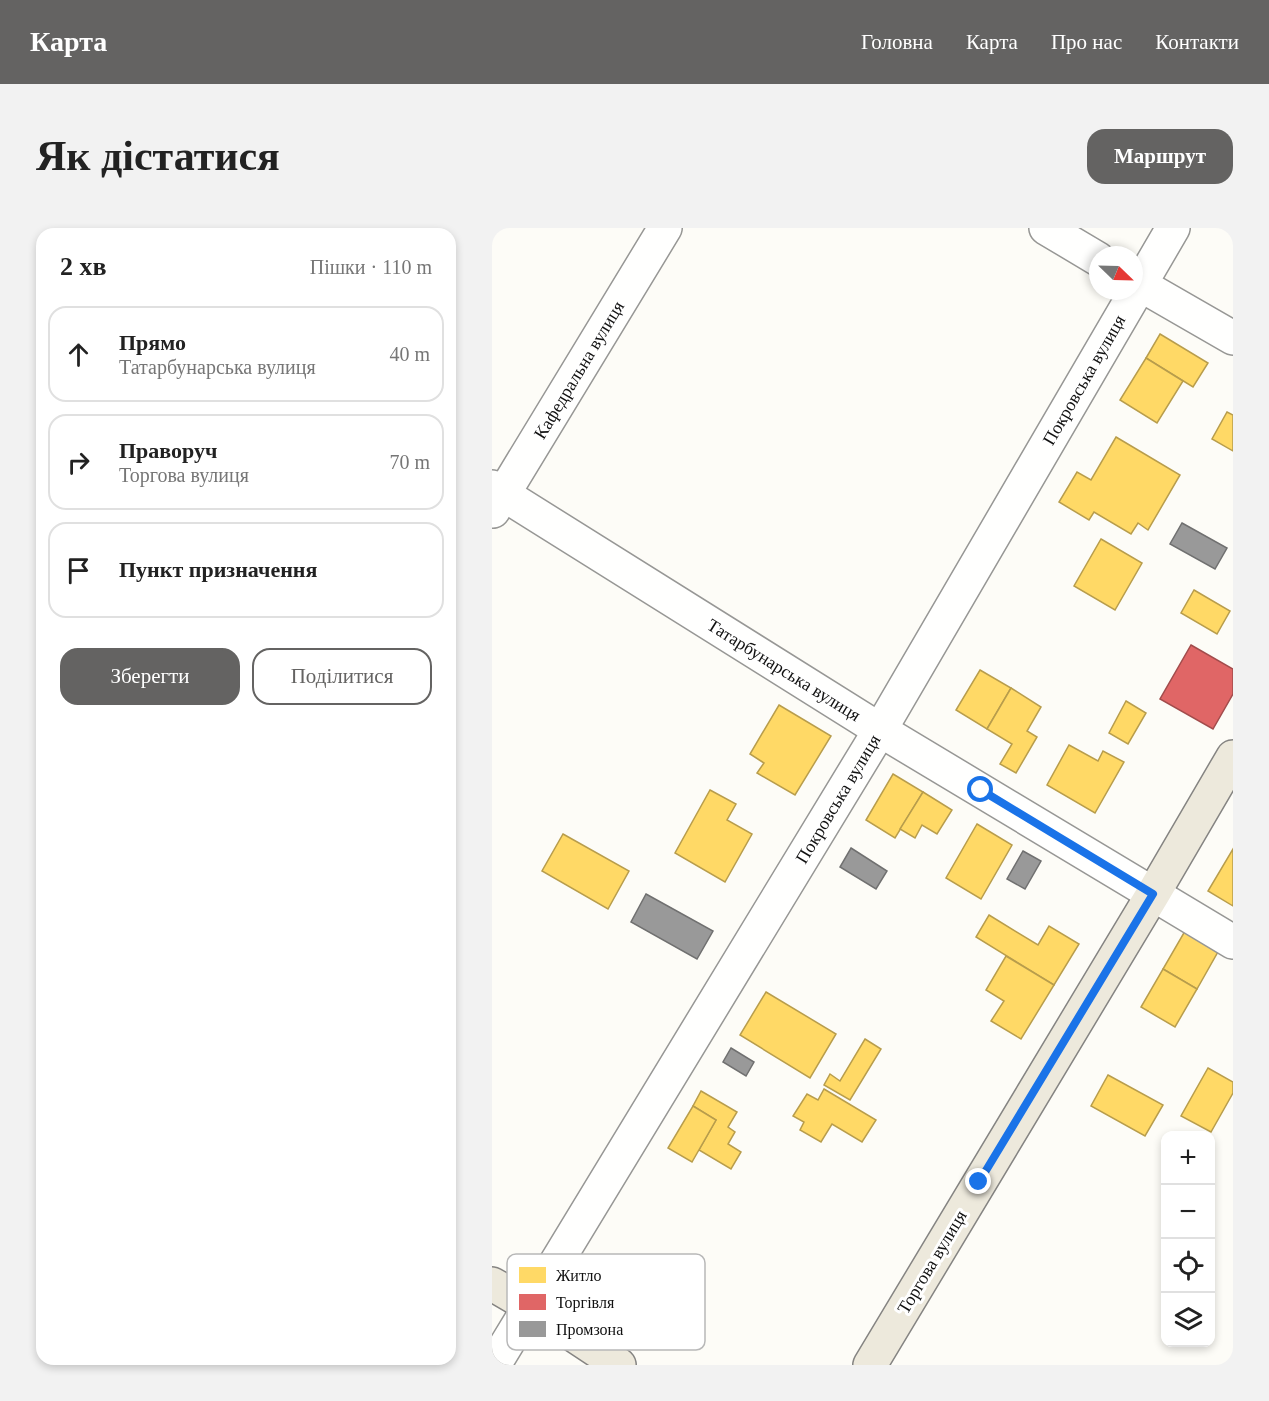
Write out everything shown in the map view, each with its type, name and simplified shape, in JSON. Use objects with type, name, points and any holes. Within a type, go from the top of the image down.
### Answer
[{"type":"main road","name":"Торгова вулиця","points":[[870,1365],[1233,757]]},
{"type":"main road","points":[[492,1284],[507,1293]]},
{"type":"main road","points":[[596,1350],[619,1365]]},
{"type":"street","name":"Кафедральна вулиця","points":[[496,497],[665,228]]},
{"type":"street","points":[[1046,228],[1089,254]]},
{"type":"street","name":"Покровська вулиця","points":[[1143,274],[1173,228]]},
{"type":"street","points":[[1143,286],[1233,339]]},
{"type":"street","name":"Покровська вулиця","points":[[562,1254],[880,730],[1127,300]]},
{"type":"street","name":"Татарбунарська вулиця","points":[[496,497],[1233,942]]},
{"type":"street","name":"Покровська вулиця","points":[[494,1365],[507,1344]]},
{"type":"building: Житло","points":[[1160,334],[1208,363],[1193,387],[1146,358]]},
{"type":"building: Житло","points":[[1146,358],[1183,381],[1157,423],[1120,400]]},
{"type":"building: Житло","points":[[1227,412],[1233,415],[1233,451],[1212,439]]},
{"type":"building: Житло","points":[[1116,437],[1180,475],[1148,530],[1138,523],[1131,534],[1094,512],[1089,520],[1059,502],[1077,472],[1091,480]]},
{"type":"building: Житло","points":[[1101,539],[1142,563],[1115,610],[1074,586]]},
{"type":"building: Житло","points":[[1194,590],[1230,611],[1217,634],[1181,613]]},
{"type":"building: Житло","points":[[980,670],[1011,688],[987,729],[956,710]]},
{"type":"building: Житло","points":[[1011,688],[1041,707],[1027,731],[1037,737],[1016,773],[1000,764],[1012,744],[987,729]]},
{"type":"building: Житло","points":[[1126,701],[1146,713],[1128,744],[1109,733]]},
{"type":"building: Житло","points":[[779,705],[831,736],[795,795],[757,773],[764,763],[750,754]]},
{"type":"building: Житло","points":[[1069,745],[1098,761],[1103,751],[1124,762],[1095,813],[1047,785]]},
{"type":"building: Житло","points":[[893,774],[923,792],[895,838],[866,820]]},
{"type":"building: Житло","points":[[710,790],[736,804],[727,820],[752,834],[725,882],[675,853]]},
{"type":"building: Житло","points":[[923,792],[952,810],[937,834],[922,825],[915,838],[900,829]]},
{"type":"building: Житло","points":[[977,824],[1012,845],[981,899],[946,878]]},
{"type":"building: Житло","points":[[563,834],[629,871],[608,909],[542,871]]},
{"type":"building: Житло","points":[[1233,849],[1233,906],[1208,891]]},
{"type":"building: Житло","points":[[989,915],[1038,945],[1049,926],[1079,944],[1054,985],[976,937]]},
{"type":"building: Житло","points":[[1185,931],[1219,950],[1197,989],[1163,969]]},
{"type":"building: Житло","points":[[1006,956],[1054,985],[1021,1039],[991,1021],[1004,1001],[986,990]]},
{"type":"building: Житло","points":[[1163,969],[1197,989],[1175,1027],[1141,1007]]},
{"type":"building: Житло","points":[[766,992],[836,1034],[810,1078],[740,1035]]},
{"type":"building: Житло","points":[[865,1039],[881,1049],[850,1100],[824,1085],[830,1074],[840,1081]]},
{"type":"building: Житло","points":[[1208,1068],[1233,1082],[1233,1093],[1212,1131],[1181,1116]]},
{"type":"building: Житло","points":[[1108,1075],[1163,1105],[1145,1136],[1091,1106]]},
{"type":"building: Житло","points":[[824,1089],[876,1120],[862,1142],[832,1124],[821,1142],[800,1130],[804,1122],[793,1116],[807,1094],[818,1100]]},
{"type":"building: Житло","points":[[701,1091],[737,1112],[728,1127],[735,1132],[728,1144],[741,1152],[731,1169],[699,1150],[716,1120],[693,1106]]},
{"type":"building: Житло","points":[[693,1106],[716,1120],[692,1162],[668,1148]]},
{"type":"building: Торгівля","points":[[1191,645],[1233,669],[1233,694],[1213,729],[1160,699]]},
{"type":"building: Промзона","points":[[1182,523],[1227,548],[1215,569],[1170,544]]},
{"type":"building: Промзона","points":[[851,848],[887,871],[876,889],[840,867]]},
{"type":"building: Промзона","points":[[1023,851],[1041,861],[1025,889],[1007,879]]},
{"type":"building: Промзона","points":[[646,894],[713,931],[697,959],[631,922]]},
{"type":"building: Промзона","points":[[731,1048],[754,1062],[746,1076],[723,1062]]},
{"type":"route","points":[[979,1182],[1153,894],[981,790]]}]
